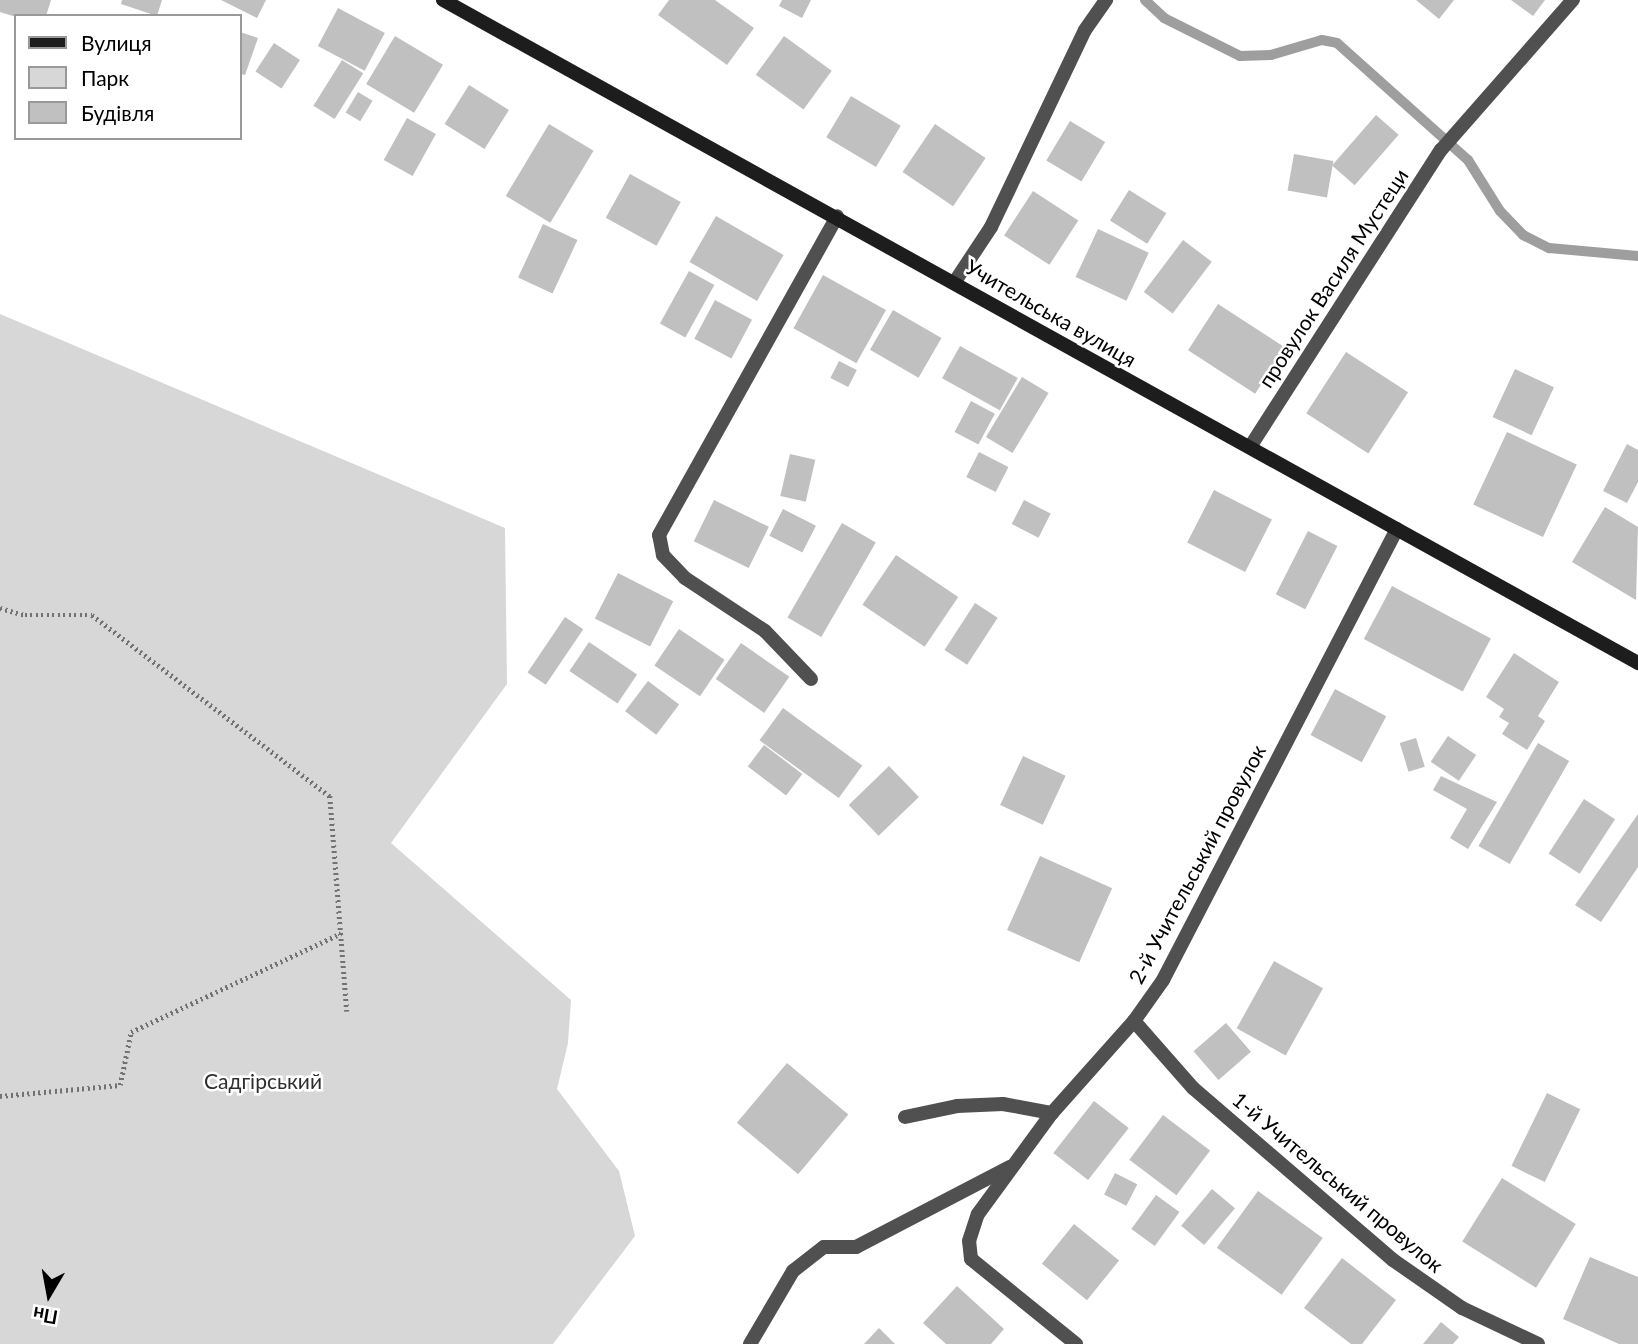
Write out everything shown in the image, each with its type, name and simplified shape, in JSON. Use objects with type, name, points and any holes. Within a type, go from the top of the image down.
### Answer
[{"type":"main road","name":"Учительська вулиця","points":[[443,0],[837,216],[1638,663]]},
{"type":"street","points":[[954,283],[991,227],[1085,30],[1106,0]]},
{"type":"street","name":"провулок Василя Мустеци","points":[[1250,447],[1441,150],[1573,0]]},
{"type":"street","points":[[811,679],[765,631],[685,578],[663,555],[659,535],[837,216]]},
{"type":"street","name":"2-й Учительський провулок","points":[[1076,1344],[971,1259],[969,1241],[978,1213],[1052,1113],[1134,1021],[1192,927],[1397,529]]},
{"type":"street","name":"1-й Учительський провулок","points":[[1134,1021],[1193,1088],[1393,1260],[1462,1308],[1538,1344]]},
{"type":"street","points":[[905,1117],[957,1106],[1003,1104],[1052,1113]]},
{"type":"street","points":[[750,1344],[793,1271],[824,1247],[856,1247],[1011,1167]]},
{"type":"path","points":[[0,608],[25,615],[92,615],[330,796],[347,1011]]},
{"type":"path","points":[[0,1096],[120,1085],[131,1032],[341,933]]},
{"type":"green space","name":"Садгірський","points":[[0,314],[505,528],[507,684],[391,843],[571,1000],[568,1043],[557,1089],[619,1171],[635,1236],[553,1344],[0,1344]]},
{"type":"building","points":[[0,0],[51,0],[47,14],[14,14],[14,16],[0,12]]},
{"type":"building","points":[[122,0],[162,0],[158,14],[121,4]]},
{"type":"building","points":[[221,0],[266,0],[257,18]]},
{"type":"building","points":[[669,0],[715,0],[754,28],[727,65],[658,15]]},
{"type":"building","points":[[782,0],[811,0],[802,18],[779,6]]},
{"type":"building","points":[[1416,0],[1454,0],[1439,19]]},
{"type":"building","points":[[1511,0],[1545,0],[1533,16]]},
{"type":"building","points":[[338,8],[385,33],[365,71],[318,46]]},
{"type":"building","points":[[242,33],[258,38],[245,75],[242,74]]},
{"type":"building","points":[[395,36],[443,65],[414,113],[366,84]]},
{"type":"building","points":[[784,36],[832,71],[804,110],[756,75]]},
{"type":"building","points":[[274,43],[300,60],[281,88],[255,72]]},
{"type":"building","points":[[342,60],[363,73],[335,119],[313,106]]},
{"type":"building","points":[[469,85],[509,110],[484,149],[445,124]]},
{"type":"building","points":[[358,92],[373,101],[360,121],[346,113]]},
{"type":"building","points":[[851,96],[901,126],[876,167],[826,137]]},
{"type":"building","points":[[1376,115],[1399,135],[1355,185],[1332,166]]},
{"type":"building","points":[[407,118],[436,134],[413,176],[384,160]]},
{"type":"building","points":[[1070,121],[1105,142],[1081,182],[1046,160]]},
{"type":"building","points":[[549,124],[594,151],[550,223],[506,196]]},
{"type":"building","points":[[935,124],[986,158],[953,206],[903,172]]},
{"type":"building","points":[[1294,154],[1333,161],[1327,197],[1288,190]]},
{"type":"building","points":[[630,174],[681,202],[656,246],[606,218]]},
{"type":"building","points":[[1129,190],[1166,213],[1147,244],[1110,221]]},
{"type":"building","points":[[1033,191],[1078,220],[1049,265],[1004,235]]},
{"type":"building","points":[[716,216],[784,255],[757,301],[690,262]]},
{"type":"building","points":[[543,224],[577,240],[553,294],[518,277]]},
{"type":"building","points":[[1098,229],[1149,253],[1126,301],[1076,277]]},
{"type":"building","points":[[1183,240],[1212,262],[1173,314],[1144,292]]},
{"type":"building","points":[[689,271],[714,285],[685,338],[660,323]]},
{"type":"building","points":[[823,275],[886,310],[856,363],[793,328]]},
{"type":"building","points":[[715,300],[752,320],[731,359],[694,339]]},
{"type":"building","points":[[1218,304],[1285,348],[1255,394],[1188,350]]},
{"type":"building","points":[[893,310],[941,338],[918,378],[870,350]]},
{"type":"building","points":[[960,346],[1018,378],[1000,410],[942,378]]},
{"type":"building","points":[[1346,352],[1408,392],[1368,454],[1306,413]]},
{"type":"building","points":[[839,361],[857,370],[848,387],[830,378]]},
{"type":"building","points":[[1515,369],[1554,387],[1532,435],[1493,417]]},
{"type":"building","points":[[1022,377],[1049,393],[1013,453],[986,437]]},
{"type":"building","points":[[971,401],[995,414],[978,445],[955,432]]},
{"type":"building","points":[[1507,432],[1577,465],[1543,537],[1473,505]]},
{"type":"building","points":[[1627,444],[1638,450],[1638,482],[1627,503],[1603,491]]},
{"type":"building","points":[[979,452],[1008,467],[996,492],[966,477]]},
{"type":"building","points":[[790,454],[815,460],[806,502],[780,496]]},
{"type":"building","points":[[1214,490],[1272,520],[1245,572],[1187,543]]},
{"type":"building","points":[[714,500],[769,527],[749,568],[694,541]]},
{"type":"building","points":[[1024,500],[1051,514],[1038,538],[1012,524]]},
{"type":"building","points":[[1605,507],[1638,527],[1636,600],[1572,562]]},
{"type":"building","points":[[783,509],[816,526],[802,553],[769,536]]},
{"type":"building","points":[[842,523],[876,542],[821,637],[788,617]]},
{"type":"building","points":[[1308,531],[1337,546],[1305,609],[1276,594]]},
{"type":"building","points":[[896,555],[958,597],[925,647],[862,605]]},
{"type":"building","points":[[618,573],[673,601],[650,647],[595,618]]},
{"type":"building","points":[[1392,586],[1491,639],[1463,692],[1364,639]]},
{"type":"building","points":[[975,603],[998,618],[967,665],[945,650]]},
{"type":"building","points":[[565,617],[583,629],[546,685],[528,673]]},
{"type":"building","points":[[679,629],[725,660],[700,696],[654,665]]},
{"type":"building","points":[[589,642],[637,674],[618,703],[569,671]]},
{"type":"building","points":[[741,643],[789,677],[764,713],[716,679]]},
{"type":"building","points":[[1514,653],[1559,682],[1538,716],[1545,721],[1527,750],[1502,734],[1509,723],[1499,717],[1504,709],[1486,697]]},
{"type":"building","points":[[648,681],[679,704],[656,735],[625,711]]},
{"type":"building","points":[[1335,689],[1386,716],[1362,762],[1311,735]]},
{"type":"building","points":[[783,708],[862,766],[839,798],[759,740]]},
{"type":"building","points":[[1448,736],[1476,755],[1459,781],[1431,762]]},
{"type":"building","points":[[1416,738],[1425,767],[1409,772],[1400,743]]},
{"type":"building","points":[[1538,743],[1569,761],[1510,864],[1478,846]]},
{"type":"building","points":[[764,745],[802,774],[786,795],[748,767]]},
{"type":"building","points":[[1023,756],[1066,776],[1043,825],[1000,805]]},
{"type":"building","points":[[889,766],[919,797],[879,836],[849,805]]},
{"type":"building","points":[[1441,776],[1497,802],[1468,849],[1450,838],[1467,809],[1433,790]]},
{"type":"building","points":[[1584,799],[1615,819],[1580,874],[1549,854]]},
{"type":"building","points":[[1638,814],[1638,867],[1601,922],[1575,905]]},
{"type":"building","points":[[1040,856],[1112,888],[1079,962],[1007,930]]},
{"type":"building","points":[[1274,961],[1323,988],[1286,1055],[1237,1028]]},
{"type":"building","points":[[1226,1023],[1251,1052],[1218,1080],[1194,1051]]},
{"type":"building","points":[[787,1063],[848,1114],[798,1174],[737,1123]]},
{"type":"building","points":[[1547,1093],[1580,1109],[1545,1182],[1511,1166]]},
{"type":"building","points":[[1094,1101],[1129,1128],[1088,1180],[1053,1153]]},
{"type":"building","points":[[1163,1115],[1210,1151],[1176,1195],[1129,1160]]},
{"type":"building","points":[[1115,1173],[1137,1184],[1126,1206],[1104,1194]]},
{"type":"building","points":[[1502,1178],[1576,1224],[1536,1288],[1462,1242]]},
{"type":"building","points":[[1212,1189],[1235,1208],[1204,1245],[1181,1226]]},
{"type":"building","points":[[1258,1191],[1323,1238],[1282,1295],[1217,1248]]},
{"type":"building","points":[[1156,1195],[1179,1212],[1155,1246],[1131,1229]]},
{"type":"building","points":[[1074,1224],[1119,1261],[1087,1300],[1042,1264]]},
{"type":"building","points":[[1590,1257],[1638,1277],[1638,1344],[1619,1344],[1563,1319]]},
{"type":"building","points":[[1342,1258],[1396,1300],[1362,1344],[1351,1344],[1304,1308]]},
{"type":"building","points":[[957,1286],[1004,1329],[991,1344],[946,1344],[923,1323]]},
{"type":"building","points":[[1441,1322],[1459,1337],[1453,1344],[1423,1344]]},
{"type":"building","points":[[879,1328],[895,1344],[864,1344]]},
{"type":"waterway","points":[[1145,0],[1164,18],[1240,56],[1271,55],[1322,40],[1337,43],[1468,160],[1500,211],[1523,235],[1549,248],[1638,256]]}]
